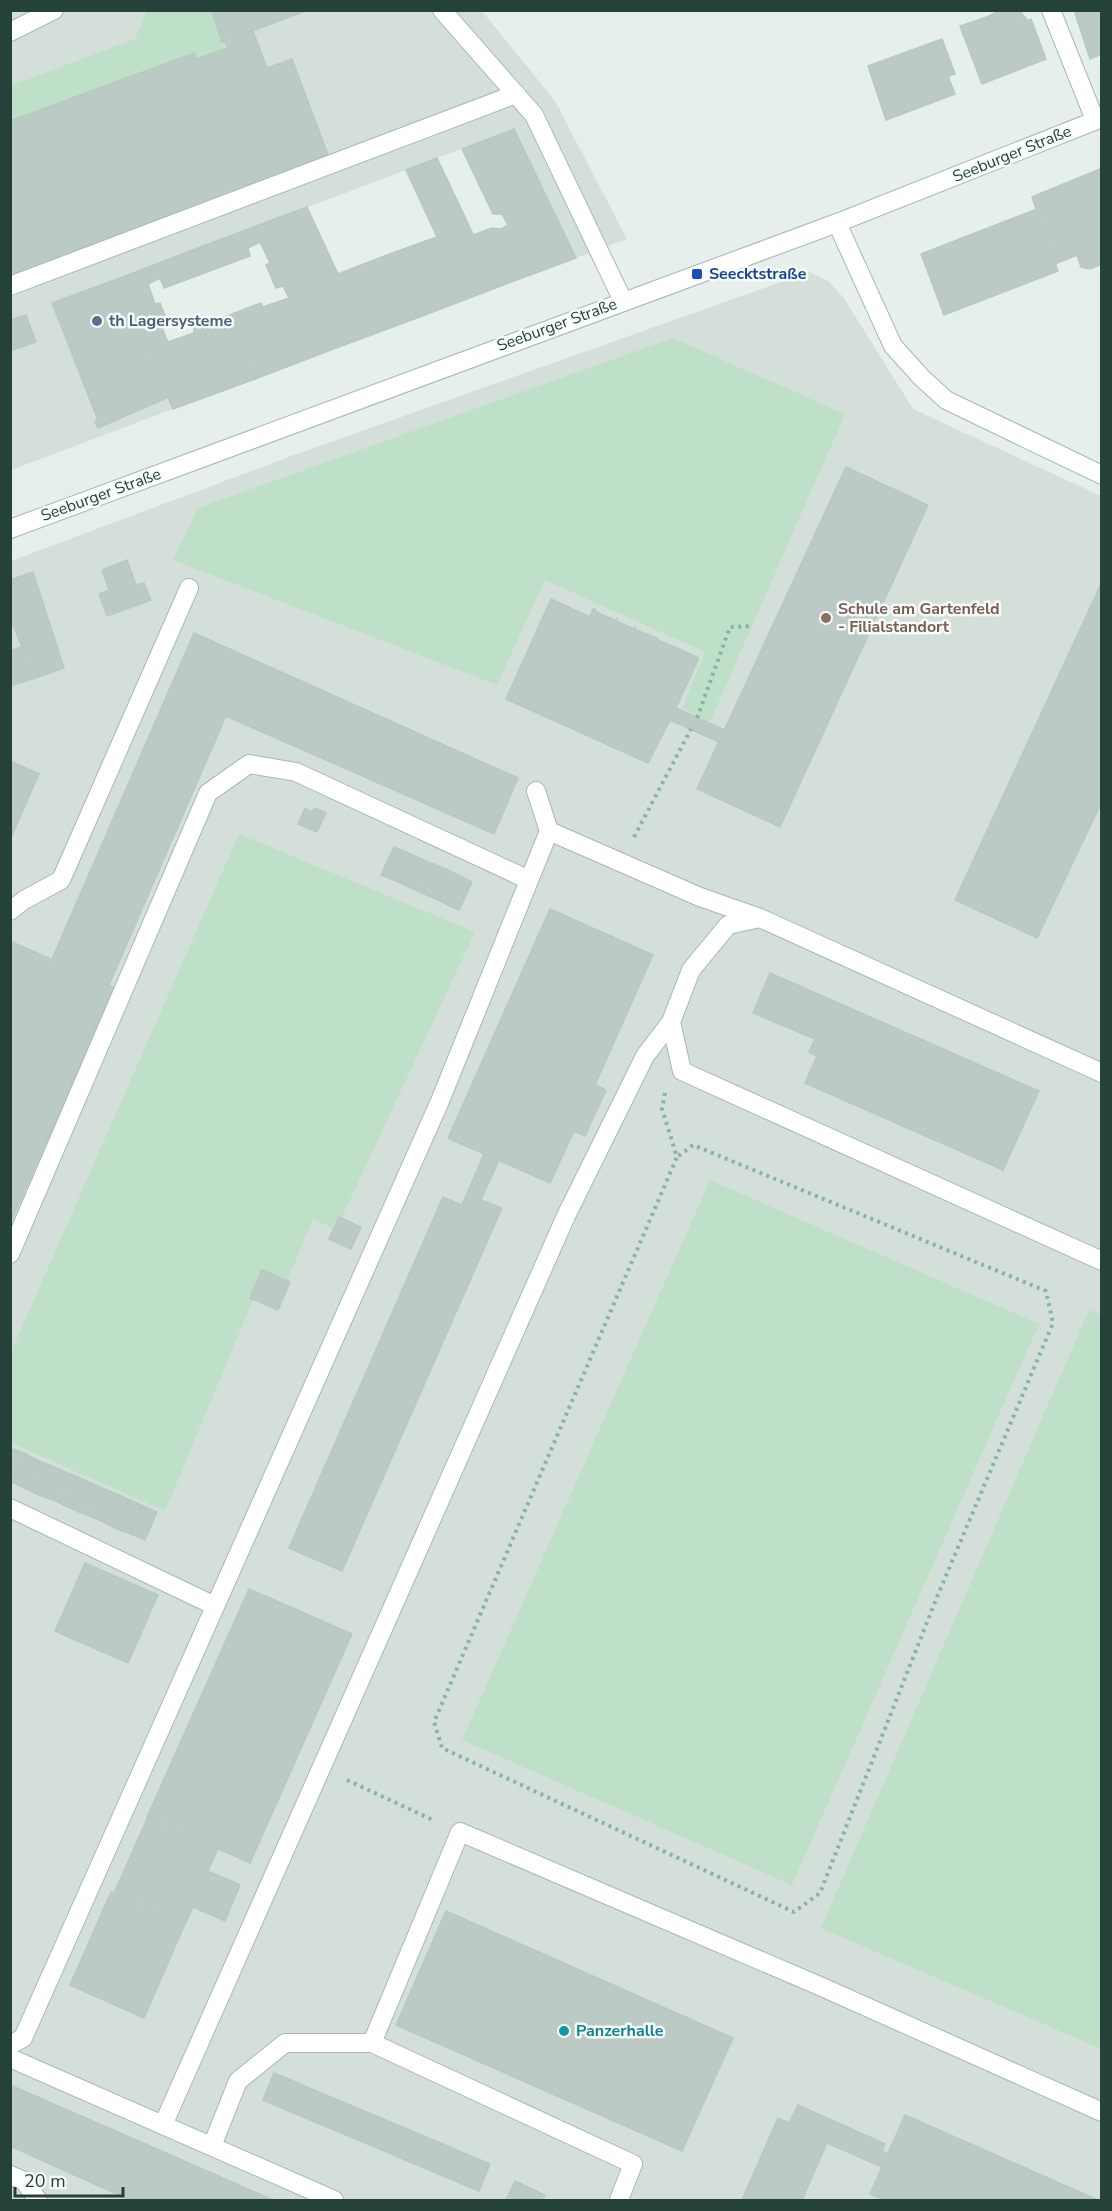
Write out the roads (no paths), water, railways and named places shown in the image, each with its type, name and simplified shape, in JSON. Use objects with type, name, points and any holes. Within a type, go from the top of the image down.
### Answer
[{"type":"street","points":[[10,32],[54,10]]},
{"type":"street","points":[[442,10],[534,115],[623,301]]},
{"type":"street","points":[[1052,10],[1098,119]]},
{"type":"street","points":[[10,286],[516,94]]},
{"type":"street","name":"Seeburger Straße","points":[[10,529],[837,223],[1098,119]]},
{"type":"street","points":[[837,223],[893,346],[921,377],[946,400],[1101,475]]},
{"type":"street","points":[[10,911],[24,900],[61,880],[189,588]]},
{"type":"street","points":[[10,1254],[208,793],[249,764],[296,772],[529,880]]},
{"type":"street","points":[[10,2045],[23,2038],[440,1101],[549,831],[536,791]]},
{"type":"street","points":[[549,831],[700,897],[760,918],[1101,1073]]},
{"type":"street","points":[[163,2125],[566,1216],[645,1056],[671,1022],[691,970],[728,925],[760,918]]},
{"type":"street","points":[[671,1022],[682,1071],[1101,1261]]},
{"type":"street","points":[[10,1508],[215,1606]]},
{"type":"street","points":[[372,2043],[460,1832],[822,1987],[1101,2112]]},
{"type":"street","points":[[212,2146],[238,2081],[285,2043],[372,2043],[633,2164],[619,2200]]},
{"type":"street","points":[[10,2058],[334,2200]]},
{"type":"street","points":[[10,2175],[24,2181],[38,2200]]},
{"type":"place","name":"Seecktstraße","points":[[697,274]]},
{"type":"place","name":"th Lagersysteme","points":[[97,321]]},
{"type":"place","name":"Schule am Gartenfeld - Filialstandort","points":[[826,618]]},
{"type":"place","name":"Panzerhalle","points":[[564,2031]]}]
